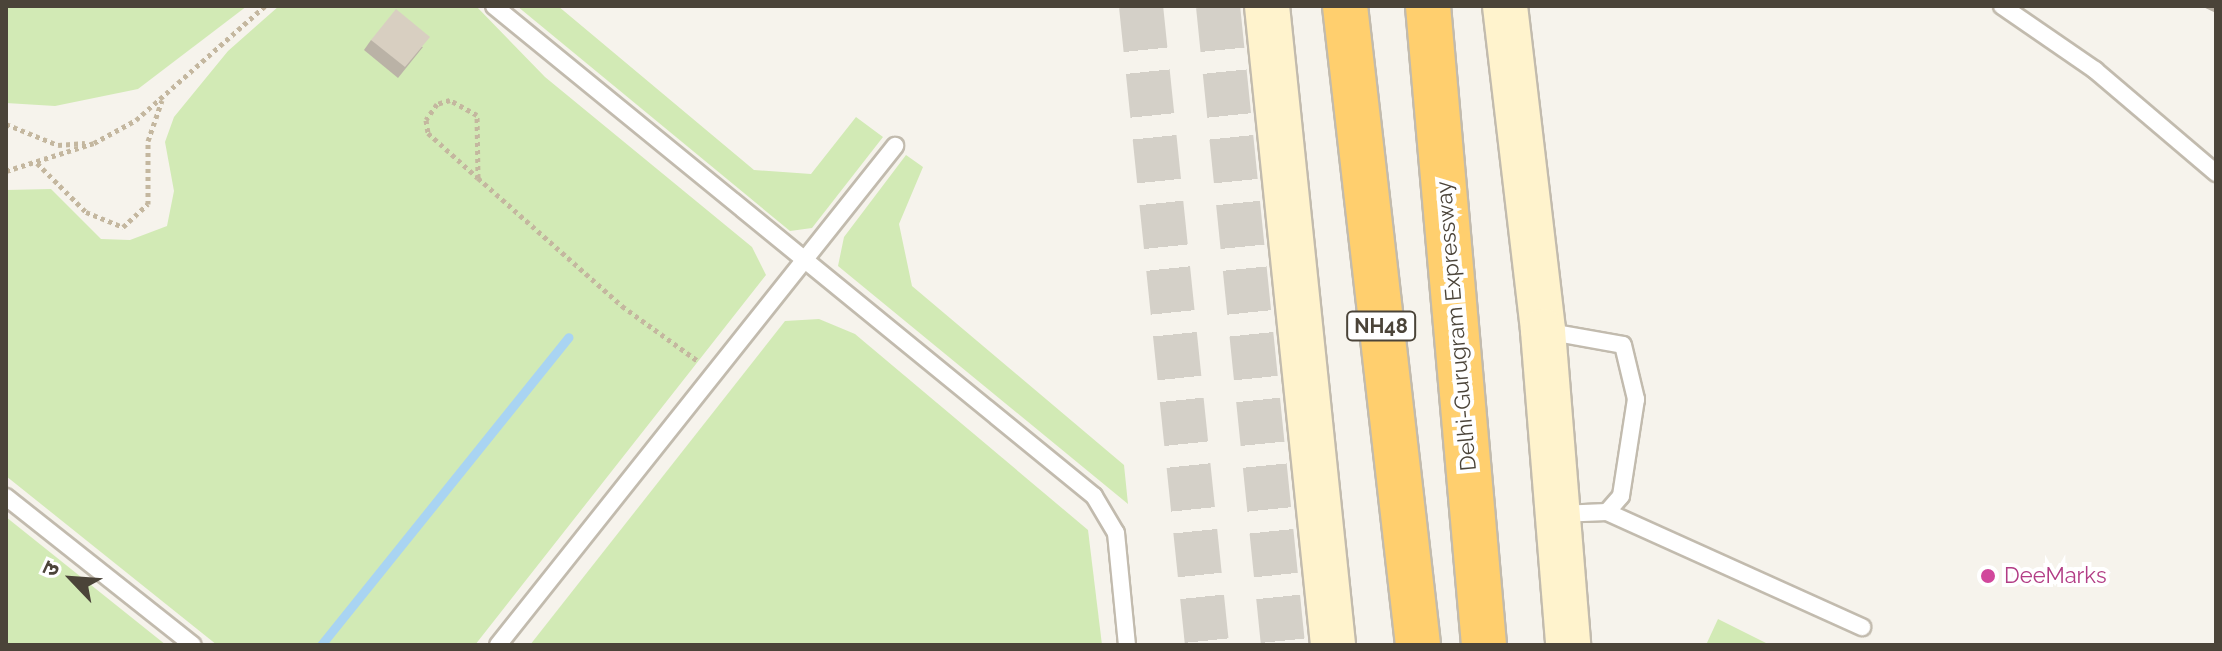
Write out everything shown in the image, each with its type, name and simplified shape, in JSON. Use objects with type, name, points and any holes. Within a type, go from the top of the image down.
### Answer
[{"type":"highway","name":"NH48","points":[[1345,6],[1418,645]]},
{"type":"highway","name":"Delhi-Gurugram Expressway","points":[[1428,6],[1484,645]]},
{"type":"main road","points":[[1267,6],[1333,645]]},
{"type":"main road","points":[[1505,6],[1543,331],[1568,645]]},
{"type":"lane","points":[[494,6],[1107,512],[1116,533],[1127,645]]},
{"type":"lane","points":[[2002,6],[2095,70],[2216,173]]},
{"type":"lane","points":[[498,645],[895,146]]},
{"type":"lane","points":[[1543,331],[1600,335],[1623,345],[1631,366],[1631,462],[1621,496],[1607,512]]},
{"type":"lane","points":[[6,497],[193,645]]},
{"type":"lane","points":[[1558,514],[1607,512],[1862,627]]},
{"type":"path","points":[[6,171],[94,143],[163,99],[265,6]]},
{"type":"path","points":[[37,163],[86,212],[123,227],[148,204],[148,141],[163,99]]},
{"type":"path","points":[[478,178],[477,115],[450,100],[437,104],[426,120],[428,133],[478,178],[622,306],[716,372]]},
{"type":"path","points":[[6,124],[58,145],[94,143]]},
{"type":"green space","points":[[6,6],[247,6],[138,89],[55,106],[6,103]]},
{"type":"green space","points":[[279,6],[476,6],[545,77],[752,247],[766,275],[475,645],[217,645],[6,476],[6,190],[51,189],[101,239],[130,240],[167,226],[174,191],[165,142],[174,117],[228,51]]},
{"type":"green space","points":[[517,6],[558,6],[754,170],[811,174],[856,117],[883,137],[812,228],[790,231]]},
{"type":"green space","points":[[906,155],[923,167],[899,224],[912,286],[1124,465],[1128,504],[838,266],[844,237]]},
{"type":"green space","points":[[819,319],[855,334],[1088,530],[1102,645],[530,645],[785,321]]},
{"type":"green space","points":[[6,517],[166,645],[6,645]]},
{"type":"green space","points":[[1718,619],[1770,645],[1706,645]]},
{"type":"building","points":[[396,9],[430,37],[405,67],[371,40]]},
{"type":"waterway","points":[[321,645],[569,337]]},
{"type":"tunnel","points":[[1141,6],[1207,645]]},
{"type":"tunnel","points":[[1218,6],[1283,645]]},
{"type":"place","name":"DeeMarks","points":[[1988,576]]}]
